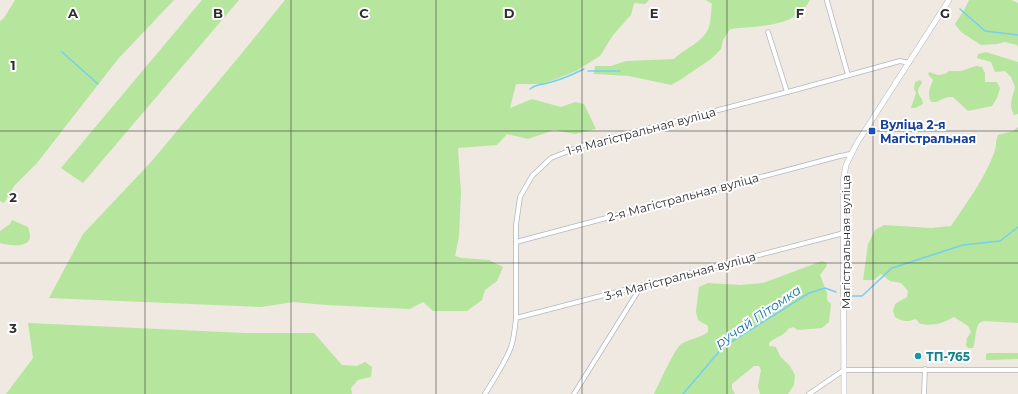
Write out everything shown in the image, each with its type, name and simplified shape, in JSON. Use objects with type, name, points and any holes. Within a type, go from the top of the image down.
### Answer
[{"type":"street","name":"Магістральная вуліца","points":[[844,394],[843,182],[846,165],[850,154],[950,0]]},
{"type":"street","points":[[827,1],[848,75]]},
{"type":"street","points":[[768,32],[787,92]]},
{"type":"street","name":"1-я Магістральная вуліца","points":[[485,394],[511,346],[516,318],[516,224],[520,197],[532,176],[551,158],[584,145],[900,61],[909,63]]},
{"type":"street","name":"2-я Магістральная вуліца","points":[[516,242],[850,154]]},
{"type":"street","name":"3-я Магістральная вуліца","points":[[516,318],[844,233]]},
{"type":"street","points":[[574,394],[640,287]]},
{"type":"street","points":[[924,394],[925,369]]},
{"type":"street","points":[[808,394],[844,370],[1018,370]]},
{"type":"green space","points":[[15,0],[174,0],[118,59],[37,163],[14,186],[4,203],[0,201],[0,21],[4,18]]},
{"type":"green space","points":[[202,0],[239,0],[83,183],[61,168]]},
{"type":"green space","points":[[285,0],[649,0],[645,4],[634,3],[631,15],[613,35],[600,56],[576,71],[543,84],[516,84],[510,108],[532,99],[561,107],[575,102],[584,104],[596,129],[575,134],[554,130],[528,139],[507,134],[497,145],[458,148],[461,193],[459,236],[455,256],[489,260],[503,267],[497,281],[485,290],[482,300],[467,311],[433,311],[423,302],[410,309],[293,302],[261,307],[49,298],[83,234],[151,162]]},
{"type":"green space","points":[[706,0],[810,0],[795,16],[785,21],[764,26],[730,29],[723,40],[721,49],[711,59],[671,85],[629,76],[594,74],[595,66],[611,66],[626,61],[674,59],[703,37],[706,33],[710,24],[712,4]]},
{"type":"green space","points":[[969,0],[1011,0],[1018,3],[1018,48],[1017,45],[1005,42],[981,45],[961,32],[955,24]]},
{"type":"green space","points":[[986,52],[1018,62],[1018,114],[1014,115],[1011,108],[1015,87],[1011,77],[1005,71],[995,72],[991,62],[977,58],[978,54]]},
{"type":"green space","points":[[976,66],[982,67],[985,73],[985,82],[997,82],[1000,88],[997,98],[992,106],[968,111],[953,97],[937,102],[931,102],[929,94],[933,80],[928,74],[929,72],[938,75],[945,74],[949,71],[961,71]]},
{"type":"green space","points":[[920,80],[922,82],[918,89],[918,93],[923,104],[915,108],[911,108],[916,93],[914,89],[915,82]]},
{"type":"green space","points":[[1018,127],[1018,323],[984,321],[979,323],[973,348],[968,348],[966,345],[967,338],[971,332],[968,326],[954,317],[941,323],[930,325],[920,324],[916,319],[905,321],[895,317],[893,311],[895,304],[907,297],[908,291],[901,283],[890,281],[881,274],[874,280],[863,280],[868,244],[875,230],[884,225],[931,228],[951,226],[986,172],[995,151],[998,135],[1013,131]]},
{"type":"green space","points":[[12,220],[28,227],[30,237],[29,241],[22,245],[8,245],[0,243],[0,231],[10,224]]},
{"type":"green space","points":[[822,261],[827,263],[820,275],[827,293],[827,300],[831,304],[829,322],[822,328],[798,330],[793,327],[769,343],[769,346],[776,347],[780,356],[790,366],[795,375],[794,385],[788,394],[760,394],[758,386],[761,370],[759,366],[754,366],[732,384],[732,389],[735,394],[654,394],[670,361],[680,345],[708,332],[708,326],[698,320],[696,312],[699,287],[708,283],[740,285],[763,283]]},
{"type":"green space","points":[[28,323],[245,333],[314,333],[342,365],[357,366],[365,362],[372,367],[371,377],[358,380],[351,388],[352,394],[6,394],[33,358]]},
{"type":"green space","points":[[1018,353],[1018,359],[986,360],[986,354]]},
{"type":"waterway","points":[[960,9],[985,31],[1018,35]]},
{"type":"waterway","points":[[62,52],[98,84]]},
{"type":"waterway","points":[[530,89],[537,85],[564,78],[584,69]]},
{"type":"waterway","points":[[588,71],[620,71]]},
{"type":"waterway","name":"ручай Пітомка","points":[[850,296],[862,296],[892,268],[963,245],[1000,241],[1018,227]]},
{"type":"waterway","name":"ручай Пітомка","points":[[683,394],[723,347],[809,293],[825,288],[836,292]]},
{"type":"place","name":"Вуліца 2-я Магістральная","points":[[872,131]]},
{"type":"place","name":"ТП-765","points":[[918,356]]}]
